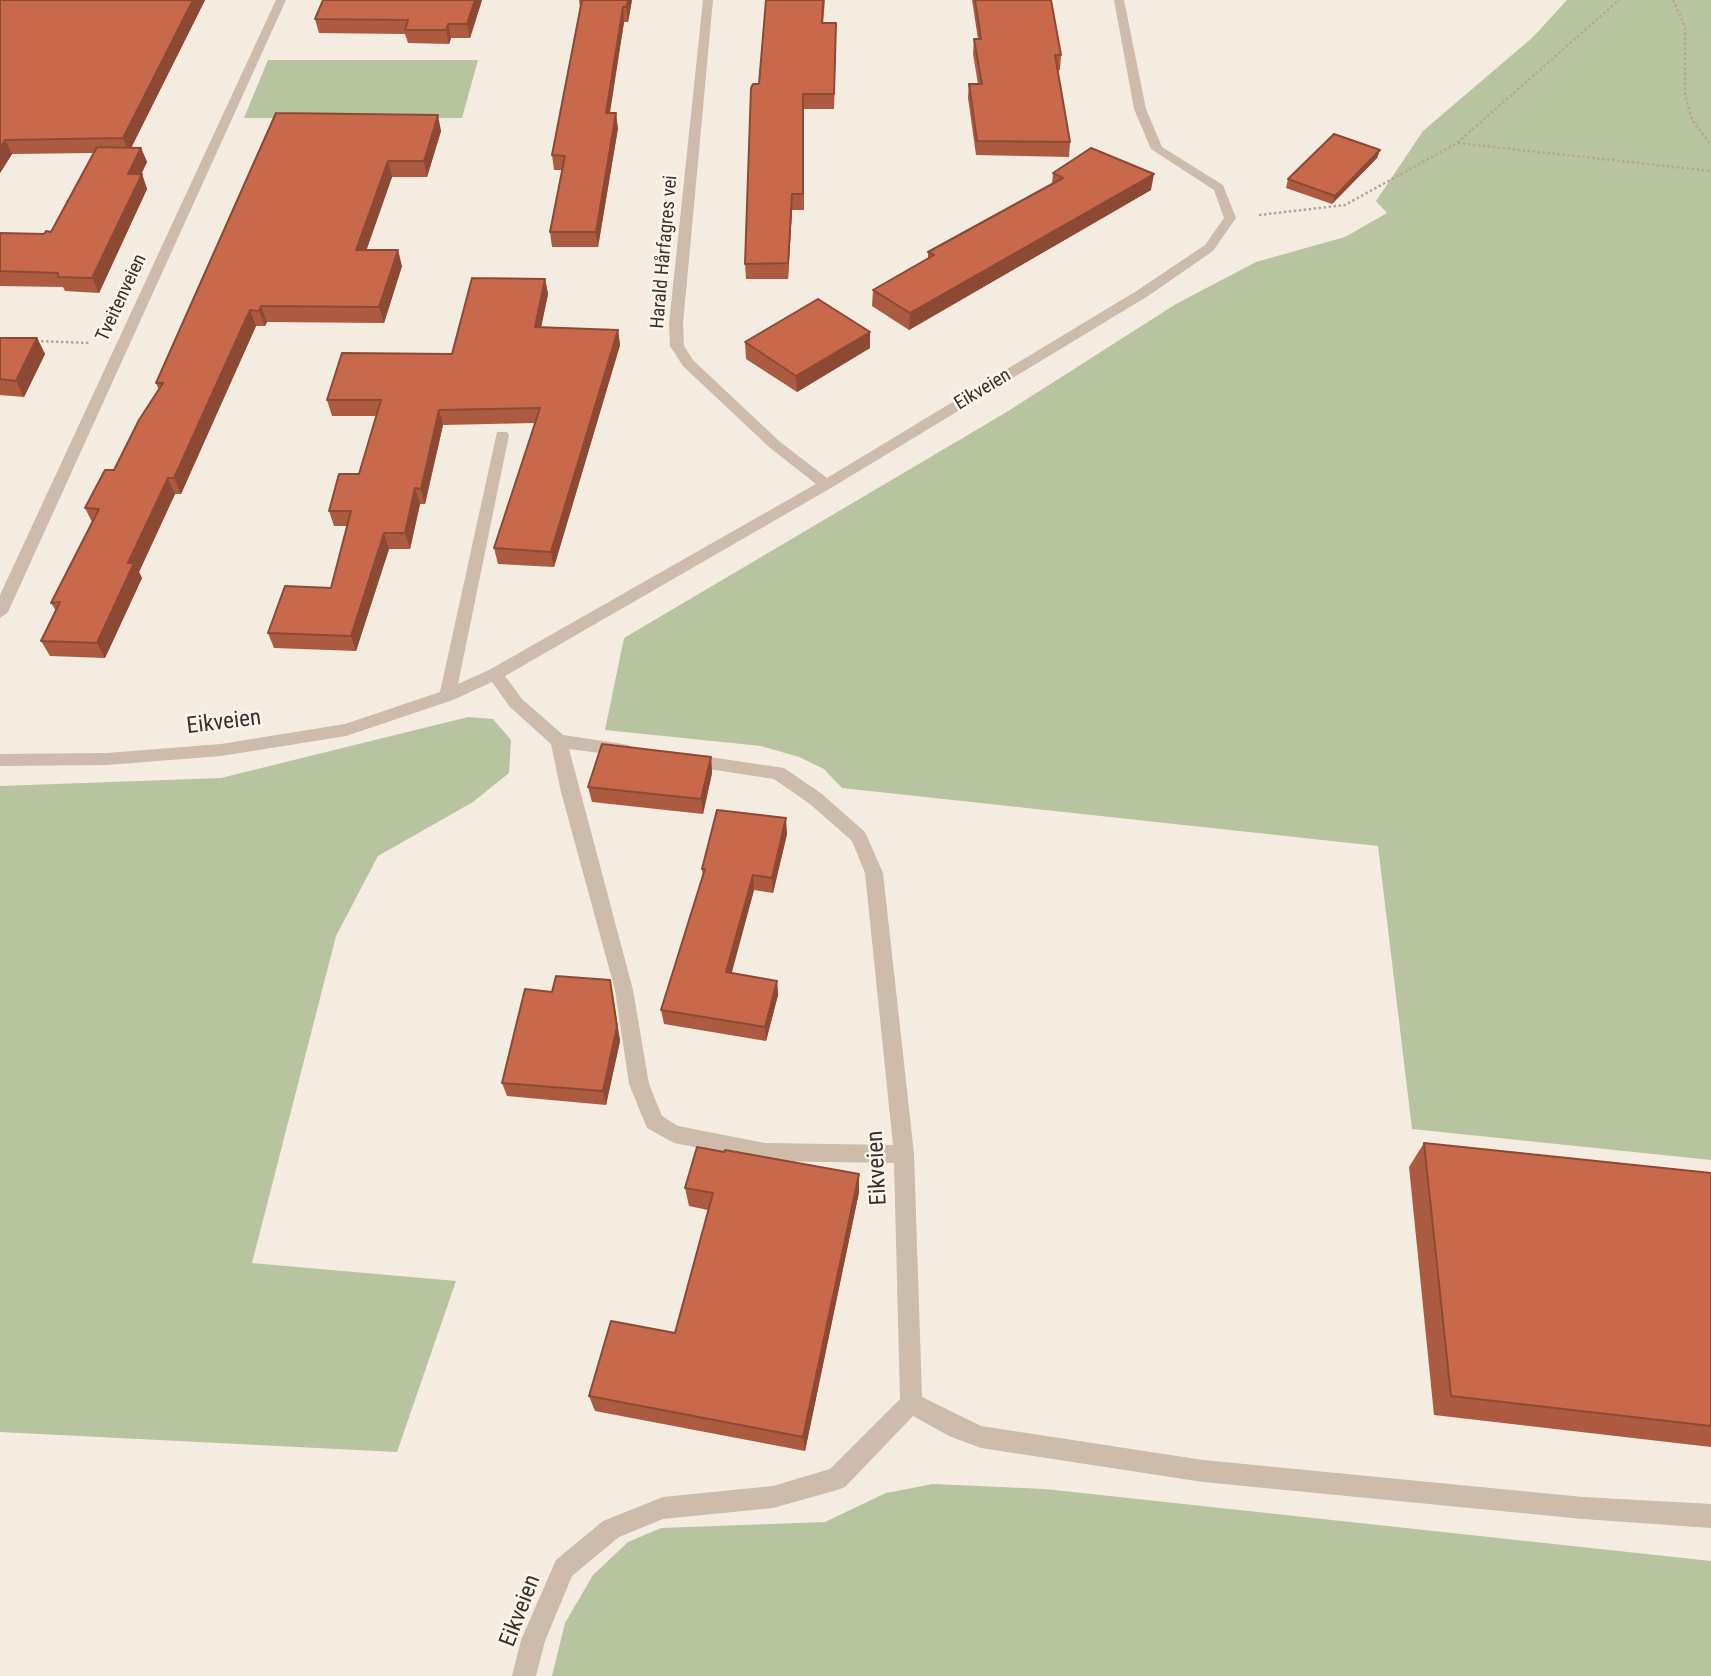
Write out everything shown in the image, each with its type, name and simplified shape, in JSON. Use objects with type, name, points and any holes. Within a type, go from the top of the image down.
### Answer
[{"type":"street","name":"Tveitenveien","points":[[0,612],[281,0]]},
{"type":"street","name":"Harald Hårfagres vei","points":[[708,0],[676,324],[677,346],[688,363],[774,444],[826,485]]},
{"type":"street","points":[[1119,0],[1140,109],[1157,149],[1219,188],[1230,218]]},
{"type":"street","name":"Eikveien","points":[[0,760],[107,759],[221,750],[346,730],[447,696],[495,674],[826,485],[1143,293],[1209,248],[1230,218]]},
{"type":"street","points":[[447,696],[502,435]]},
{"type":"street","points":[[495,674],[516,703],[559,741],[638,752]]},
{"type":"street","points":[[559,741],[570,792],[624,989],[639,1084],[653,1122],[674,1134],[765,1152],[904,1154]]},
{"type":"street","name":"Eikveien","points":[[524,1676],[533,1640],[564,1568],[611,1529],[663,1508],[773,1497],[837,1479],[911,1404],[904,1154],[874,873],[859,837],[816,799],[778,773],[664,756]]},
{"type":"street","points":[[911,1404],[981,1437],[1203,1471],[1583,1508],[1711,1516]]},
{"type":"path","points":[[1230,218],[1345,205],[1457,143],[1619,0]]},
{"type":"path","points":[[1673,0],[1685,27],[1685,95],[1692,120],[1711,145]]},
{"type":"path","points":[[1457,143],[1711,171]]},
{"type":"path","points":[[27,341],[122,344]]},
{"type":"green space","points":[[1567,0],[1711,0],[1711,1160],[1412,1129],[1378,846],[842,788],[824,769],[799,757],[761,746],[605,730],[624,638],[1005,413],[1176,304],[1256,262],[1345,237],[1387,213],[1376,201],[1423,131],[1533,37]]},
{"type":"green space","points":[[268,60],[478,60],[462,118],[244,118]]},
{"type":"green space","points":[[468,717],[493,719],[511,740],[509,773],[473,802],[378,856],[336,936],[252,1263],[456,1281],[397,1452],[0,1432],[0,786],[221,778]]},
{"type":"green space","points":[[933,1484],[1045,1489],[1711,1561],[1711,1676],[552,1676],[565,1623],[593,1575],[628,1542],[661,1528],[825,1522],[886,1493]]},
{"type":"building","points":[[0,0],[193,0],[123,138],[5,140],[0,148]]},
{"type":"building","points":[[323,0],[475,0],[467,24],[448,24],[446,30],[405,30],[408,20],[315,19]]},
{"type":"building","points":[[582,0],[628,0],[626,7],[623,7],[606,113],[616,113],[596,232],[550,232],[565,156],[552,155]]},
{"type":"building","points":[[766,0],[823,0],[822,23],[836,23],[834,94],[803,94],[803,194],[792,194],[788,263],[745,264],[751,88],[753,84],[759,84]]},
{"type":"building","points":[[975,0],[1051,0],[1061,55],[1055,55],[1070,142],[977,141],[969,84],[982,84],[974,39],[981,39]]},
{"type":"building","points":[[276,113],[438,115],[424,161],[388,161],[356,250],[398,250],[379,307],[261,306],[259,311],[250,310],[174,478],[168,478],[128,563],[134,563],[97,643],[41,641],[60,602],[51,603],[99,509],[85,508],[105,470],[114,470],[139,420],[163,383],[156,383]]},
{"type":"building","points":[[1334,134],[1380,150],[1335,196],[1288,179]]},
{"type":"building","points":[[97,147],[141,148],[128,174],[142,174],[92,278],[58,277],[58,273],[0,271],[0,233],[51,232]]},
{"type":"building","points":[[1091,148],[1154,174],[910,313],[873,290],[934,255],[928,252],[1063,178],[1053,173]]},
{"type":"building","points":[[472,278],[545,279],[535,327],[618,330],[551,552],[494,548],[540,408],[439,410],[421,489],[415,488],[405,533],[384,533],[351,636],[268,633],[285,586],[331,588],[351,511],[329,511],[339,474],[359,474],[381,400],[327,400],[342,353],[452,354]]},
{"type":"building","points":[[818,299],[870,332],[796,376],[745,342]]},
{"type":"building","points":[[0,338],[37,338],[16,381],[0,379]]},
{"type":"building","points":[[602,744],[711,757],[701,799],[588,787]]},
{"type":"building","points":[[717,810],[786,818],[772,878],[753,875],[726,972],[777,981],[765,1027],[661,1010],[705,869],[702,869]]},
{"type":"building","points":[[556,976],[610,980],[617,1027],[603,1091],[502,1083],[525,989],[552,992]]},
{"type":"building","points":[[1424,1143],[1711,1173],[1711,1426],[1451,1396]]},
{"type":"building","points":[[697,1147],[859,1174],[803,1437],[589,1396],[611,1321],[675,1333],[713,1193],[685,1188]]}]
